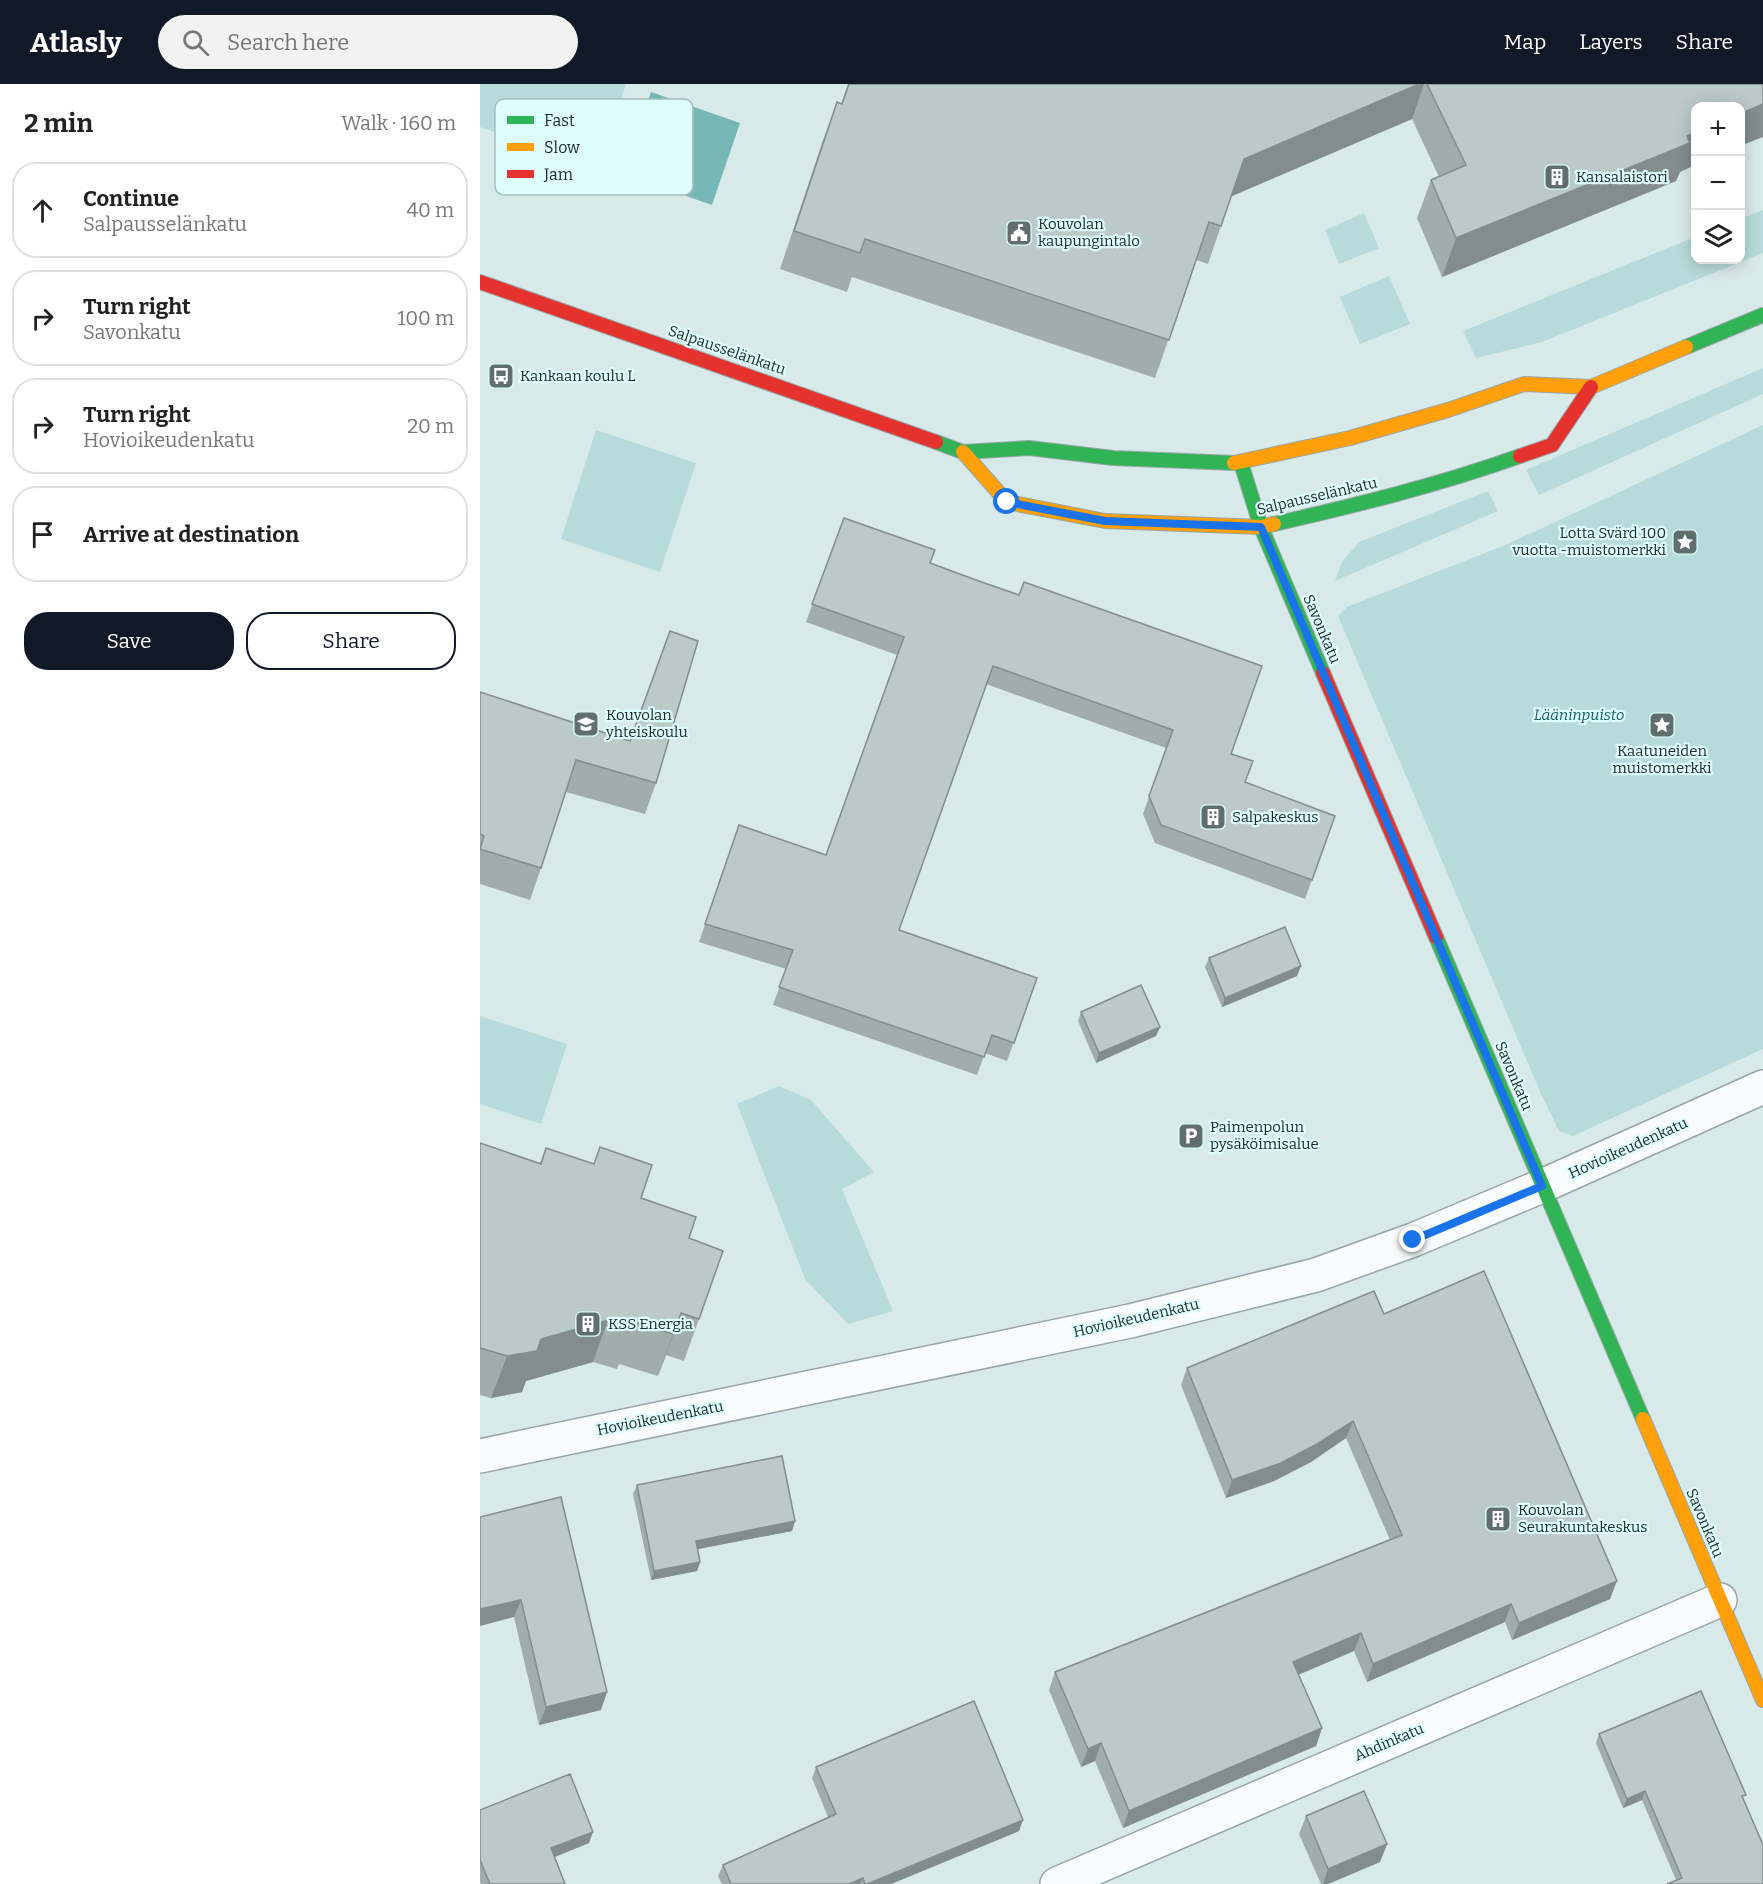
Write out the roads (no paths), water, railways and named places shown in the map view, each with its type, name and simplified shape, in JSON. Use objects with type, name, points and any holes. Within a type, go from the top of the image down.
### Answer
[{"type":"main road","name":"Salpausselänkatu","points":[[480,282],[828,402],[963,452],[1029,448],[1113,458],[1241,463],[1350,438],[1448,410],[1524,384],[1591,387],[1763,315]]},
{"type":"main road","name":"Salpausselänkatu","points":[[963,452],[1007,502],[1105,521],[1261,527],[1470,474],[1552,445],[1591,387]]},
{"type":"main road","name":"Savonkatu","points":[[1241,463],[1261,527],[1763,1700]]},
{"type":"street","name":"Hovioikeudenkatu","points":[[480,1456],[1130,1321],[1316,1275],[1413,1240],[1542,1186],[1763,1087]]},
{"type":"street","name":"Ahdinkatu","points":[[1057,1884],[1720,1600]]},
{"type":"water","points":[[651,92],[671,99],[649,99]]},
{"type":"water","points":[[693,107],[740,123],[712,205],[683,195],[693,195]]},
{"type":"place","name":"Kansalaistori","points":[[1557,177]]},
{"type":"place","name":"Kouvolan kaupungintalo","points":[[1019,233]]},
{"type":"place","name":"Kankaan koulu L","points":[[501,376]]},
{"type":"place","name":"Lotta Svärd 100 vuotta -muistomerkki","points":[[1685,542]]},
{"type":"place","name":"Kouvolan yhteiskoulu","points":[[586,724]]},
{"type":"place","name":"Kaatuneiden muistomerkki","points":[[1662,725]]},
{"type":"place","name":"Salpakeskus","points":[[1213,817]]},
{"type":"place","name":"Paimenpolun pysäköimisalue","points":[[1191,1136]]},
{"type":"place","name":"KSS Energia","points":[[588,1324]]},
{"type":"place","name":"Kouvolan Seurakuntakeskus","points":[[1498,1519]]},
{"type":"park label","name":"Lääninpuisto","points":[[1579,715]]}]
